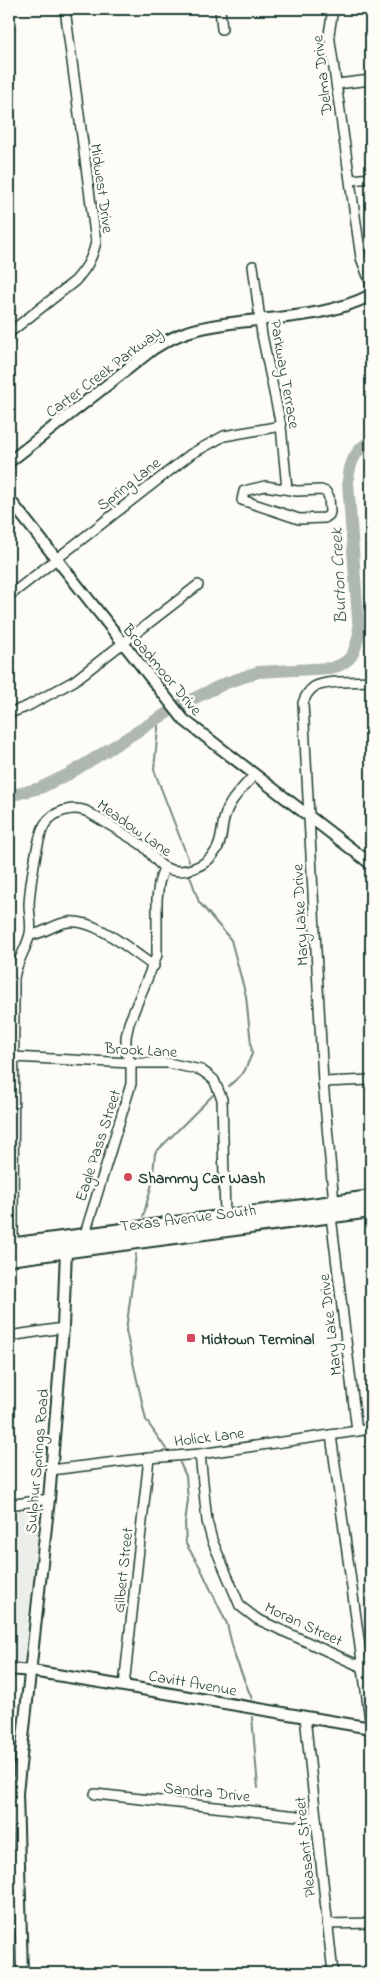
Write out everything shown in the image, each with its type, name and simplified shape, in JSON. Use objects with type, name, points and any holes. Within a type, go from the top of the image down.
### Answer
[{"type":"main road","name":"Texas Avenue South","points":[[10,1250],[66,1250],[332,1209],[371,1198]]},
{"type":"main road","points":[[332,1209],[333,1211],[371,1204]]},
{"type":"main road","name":"Texas Avenue South","points":[[10,1250],[84,1237],[226,1217],[332,1209],[371,1210]]},
{"type":"street","name":"Midwest Drive","points":[[9,333],[85,271],[92,257],[96,242],[65,9]]},
{"type":"street","points":[[220,9],[222,28]]},
{"type":"street","name":"Delma Drive","points":[[333,9],[329,34],[361,258],[371,284]]},
{"type":"street","points":[[337,84],[371,80]]},
{"type":"street","points":[[351,180],[371,178]]},
{"type":"street","name":"Parkway Terrace","points":[[253,266],[262,335],[281,426],[287,489]]},
{"type":"street","name":"Carter Creek Parkway","points":[[9,462],[153,349],[169,339],[204,328],[328,310],[356,303],[371,295]]},
{"type":"street","name":"Spring Lane","points":[[9,596],[191,454],[207,444],[224,436],[281,426]]},
{"type":"street","points":[[265,486],[287,489],[297,492],[321,490],[326,492],[329,496],[329,515],[325,518],[299,518],[242,500],[244,491],[254,488],[265,486]]},
{"type":"street","name":"Broadmoor Drive","points":[[9,499],[184,720],[371,864]]},
{"type":"street","points":[[9,713],[26,707],[74,682],[198,585]]},
{"type":"street","name":"Mary Lake Drive","points":[[357,1431],[332,1209],[302,716],[303,703],[307,694],[315,687],[326,684],[371,681]]},
{"type":"street","name":"Meadow Lane","points":[[10,1250],[14,978],[16,966],[30,935],[29,906],[31,889],[44,825],[57,813],[72,809],[86,811],[142,846],[164,867],[184,870],[207,863],[219,847],[227,810],[254,775]]},
{"type":"street","name":"Eagle Pass Street","points":[[84,1237],[132,1084],[131,1064],[126,1052],[129,1023],[157,955],[157,899],[164,867]]},
{"type":"street","points":[[30,935],[40,934],[69,922],[82,923],[115,937],[154,966]]},
{"type":"street","name":"Brook Lane","points":[[13,1057],[131,1064],[168,1063],[201,1070],[214,1080],[222,1099],[226,1217]]},
{"type":"street","points":[[324,1082],[371,1080]]},
{"type":"street","points":[[66,1250],[84,1237]]},
{"type":"street","name":"Sulphur Springs Road","points":[[22,1973],[14,1876],[13,1810],[32,1671],[49,1499],[63,1328],[66,1250]]},
{"type":"street","points":[[9,1336],[63,1328]]},
{"type":"street","name":"Holick Lane","points":[[51,1470],[200,1454],[371,1429]]},
{"type":"street","points":[[331,1435],[371,1728]]},
{"type":"street","name":"Moran Street","points":[[200,1454],[206,1521],[240,1606],[257,1619],[364,1668]]},
{"type":"street","name":"Gilbert Street","points":[[124,1686],[149,1458]]},
{"type":"street","points":[[9,1505],[49,1499]]},
{"type":"street","name":"Cavitt Avenue","points":[[9,1669],[32,1671],[371,1728]]},
{"type":"street","name":"Pleasant Street","points":[[305,1717],[333,1973]]},
{"type":"street","name":"Sandra Drive","points":[[95,1794],[316,1818]]},
{"type":"street","points":[[327,1924],[371,1922]]},
{"type":"shaded area","points":[[41,1506],[23,1663],[9,1662],[9,1511]]},
{"type":"waterway","name":"Burton Creek","points":[[180,705],[226,683],[258,672],[332,668],[339,666],[352,656],[359,633],[348,482],[354,458],[361,448],[371,441]]},
{"type":"waterway","name":"Burton Creek","points":[[9,796],[40,788],[69,774],[167,713]]},
{"type":"waterway","points":[[159,718],[154,770],[189,861]]},
{"type":"waterway","points":[[190,876],[199,902],[231,940],[246,996],[252,1054],[244,1072],[229,1086]]},
{"type":"waterway","points":[[143,1217],[152,1184],[155,1153],[213,1095]]},
{"type":"waterway","points":[[136,1254],[126,1331],[146,1420],[166,1449]]},
{"type":"waterway","points":[[180,1463],[186,1476],[188,1500],[185,1523],[186,1544],[200,1567],[227,1624],[235,1657],[252,1699]]},
{"type":"waterway","points":[[252,1717],[258,1788]]},
{"type":"place","name":"Shammy Car Wash","points":[[128,1177]]},
{"type":"place","name":"Midtown Terminal","points":[[191,1338]]}]
